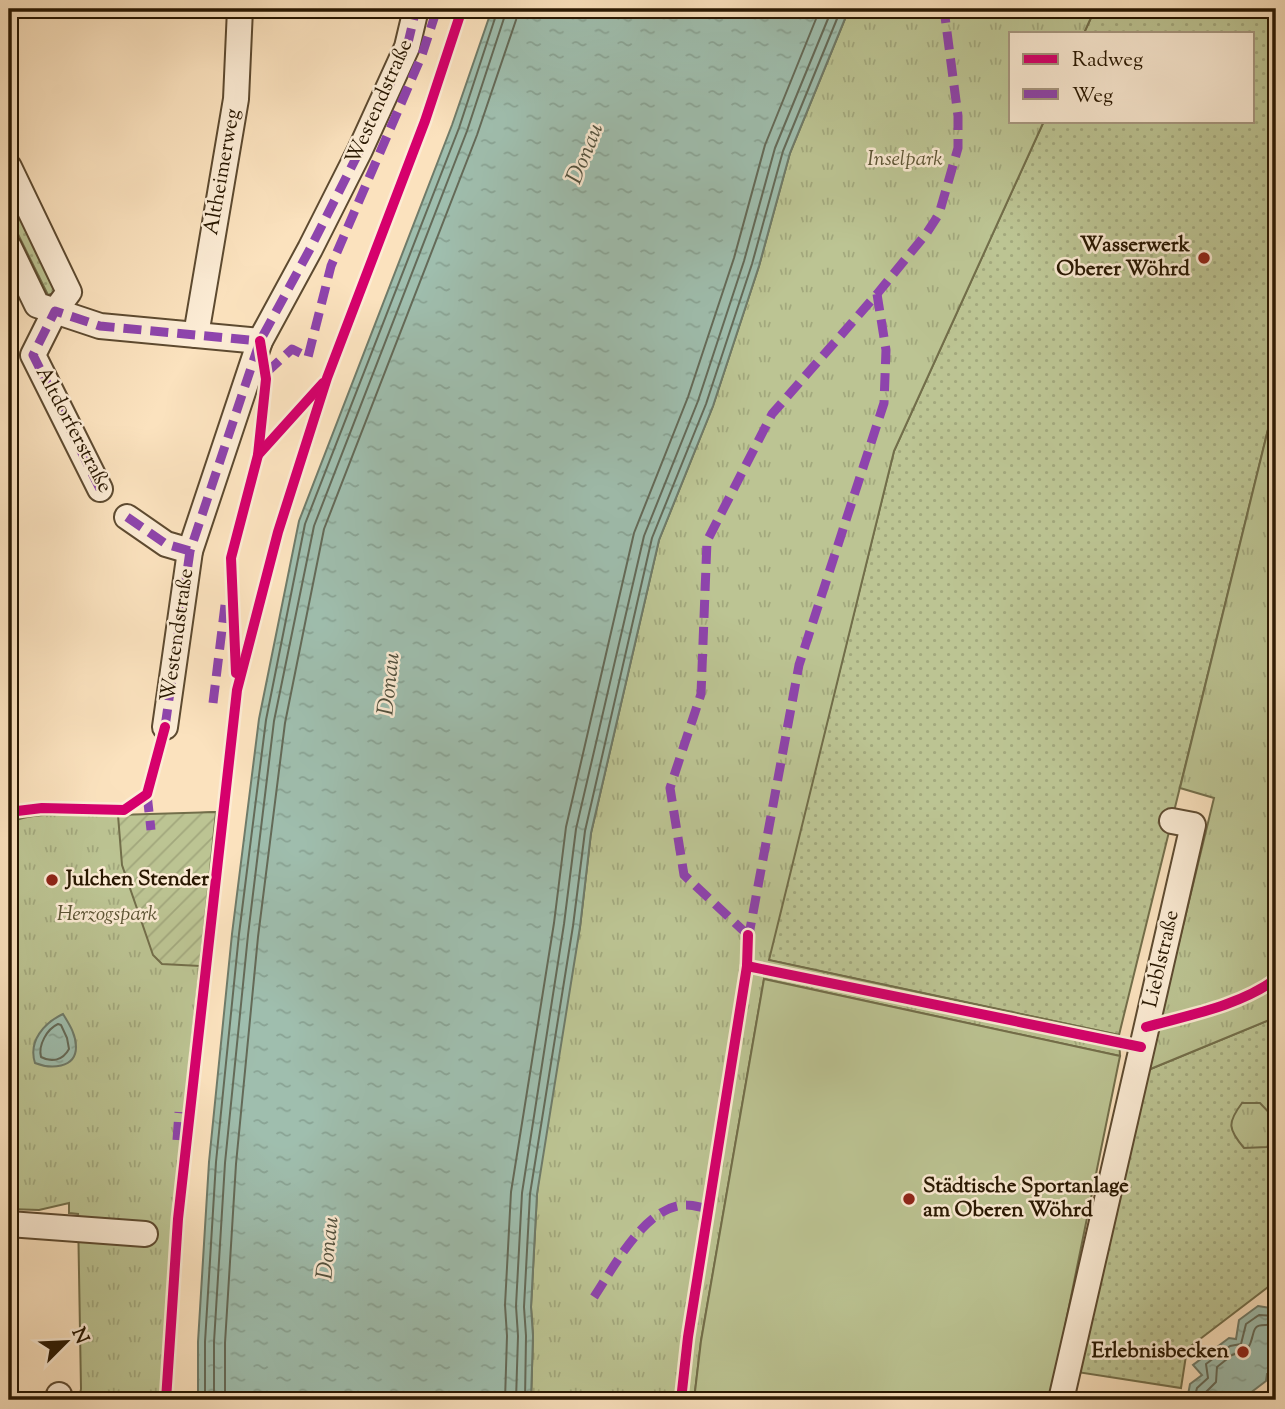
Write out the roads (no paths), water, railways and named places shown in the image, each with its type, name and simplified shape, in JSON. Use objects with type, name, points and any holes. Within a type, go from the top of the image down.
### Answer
[{"type":"street","name":"Altheimerweg","points":[[196,335],[236,99],[240,9]]},
{"type":"street","name":"Westendstraße","points":[[165,727],[190,551],[260,341],[360,150],[407,47],[416,9]]},
{"type":"street","name":"Altdorferstraße","points":[[9,167],[15,194],[69,292],[55,311],[33,355],[100,489]]},
{"type":"street","points":[[9,247],[37,306],[100,326],[260,341]]},
{"type":"street","points":[[127,517],[166,544],[190,551]]},
{"type":"street","name":"Lieblstraße","points":[[1061,1400],[1193,825],[1172,821]]},
{"type":"street","points":[[9,1224],[145,1234]]},
{"type":"water","name":"Donau","points":[[492,9],[849,9],[790,153],[759,266],[713,406],[659,540],[591,833],[580,927],[537,1194],[531,1307],[531,1400],[198,1400],[198,1342],[209,1162],[232,934],[259,719],[299,521],[452,125]]},
{"type":"water","points":[[63,1014],[75,1038],[76,1047],[72,1060],[61,1066],[35,1063],[34,1047],[39,1034],[50,1022]]},
{"type":"water","name":"Erlebnisbecken","points":[[1258,1306],[1276,1309],[1276,1375],[1267,1374],[1266,1381],[1241,1400],[1187,1400],[1190,1384],[1202,1375],[1193,1365],[1229,1338],[1236,1339],[1239,1320]]},
{"type":"place","name":"Wasserwerk Oberer Wöhrd","points":[[1204,258]]},
{"type":"place","name":"Julchen Stender","points":[[52,880]]},
{"type":"place","name":"Städtische Sportanlage am Oberen Wöhrd","points":[[909,1199]]},
{"type":"place","name":"Erlebnisbecken","points":[[1243,1352]]},
{"type":"park label","name":"Inselpark","points":[[905,160]]},
{"type":"park label","name":"Herzogspark","points":[[107,915]]}]
